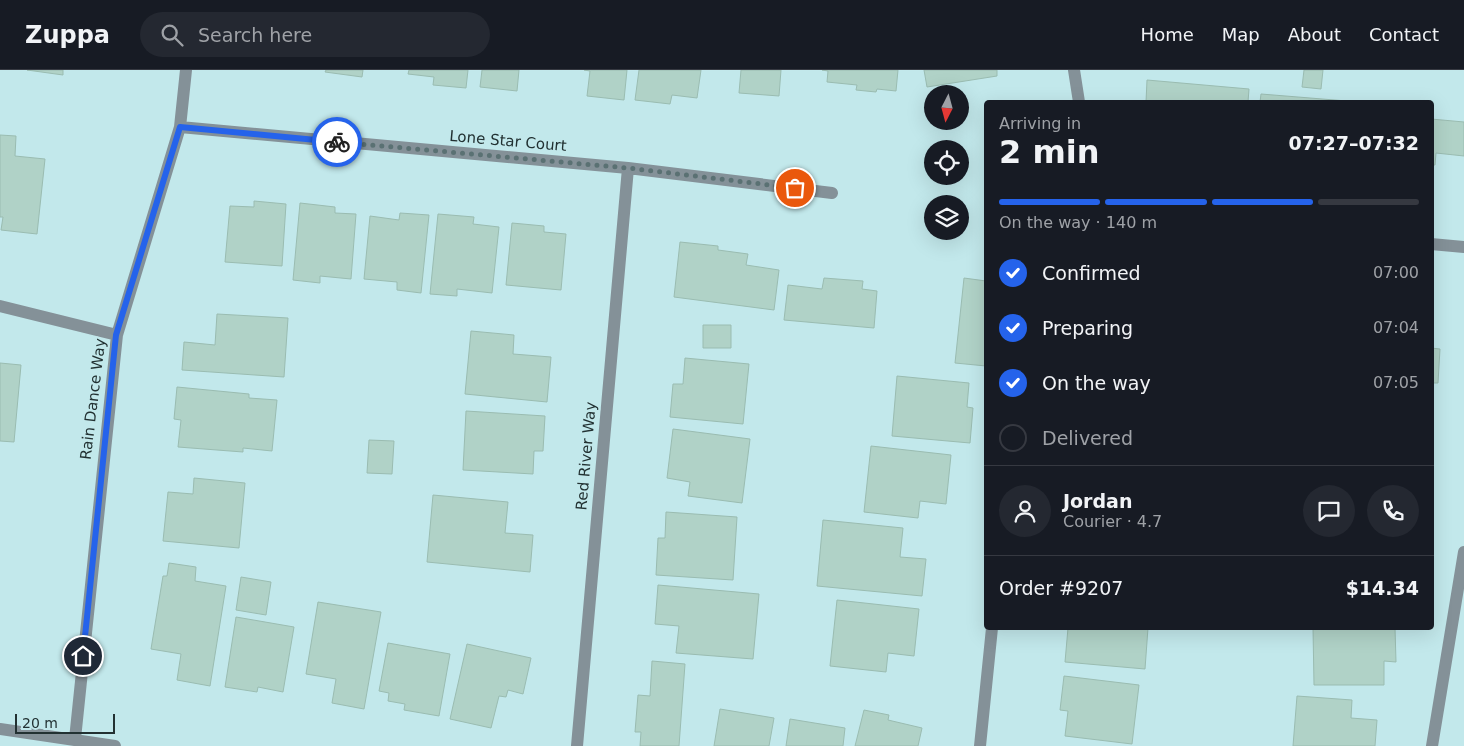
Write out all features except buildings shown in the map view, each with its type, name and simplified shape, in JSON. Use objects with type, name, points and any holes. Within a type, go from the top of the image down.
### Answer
[{"type":"street","name":"Rain Dance Way","points":[[75,739],[116,335],[180,127],[186,70]]},
{"type":"street","points":[[1074,70],[1079,100]]},
{"type":"street","name":"Lone Star Court","points":[[180,127],[628,168],[832,193]]},
{"type":"street","name":"Red River Way","points":[[577,746],[628,168]]},
{"type":"street","points":[[1434,244],[1464,247]]},
{"type":"street","points":[[0,306],[116,335]]},
{"type":"street","points":[[1432,746],[1460,597],[1464,552]]},
{"type":"street","points":[[980,746],[992,630]]},
{"type":"street","points":[[0,728],[114,746]]},
{"type":"way so far","points":[[337,142],[628,168],[795,188]]},
{"type":"route","points":[[83,656],[116,335],[180,127],[337,142]]}]
